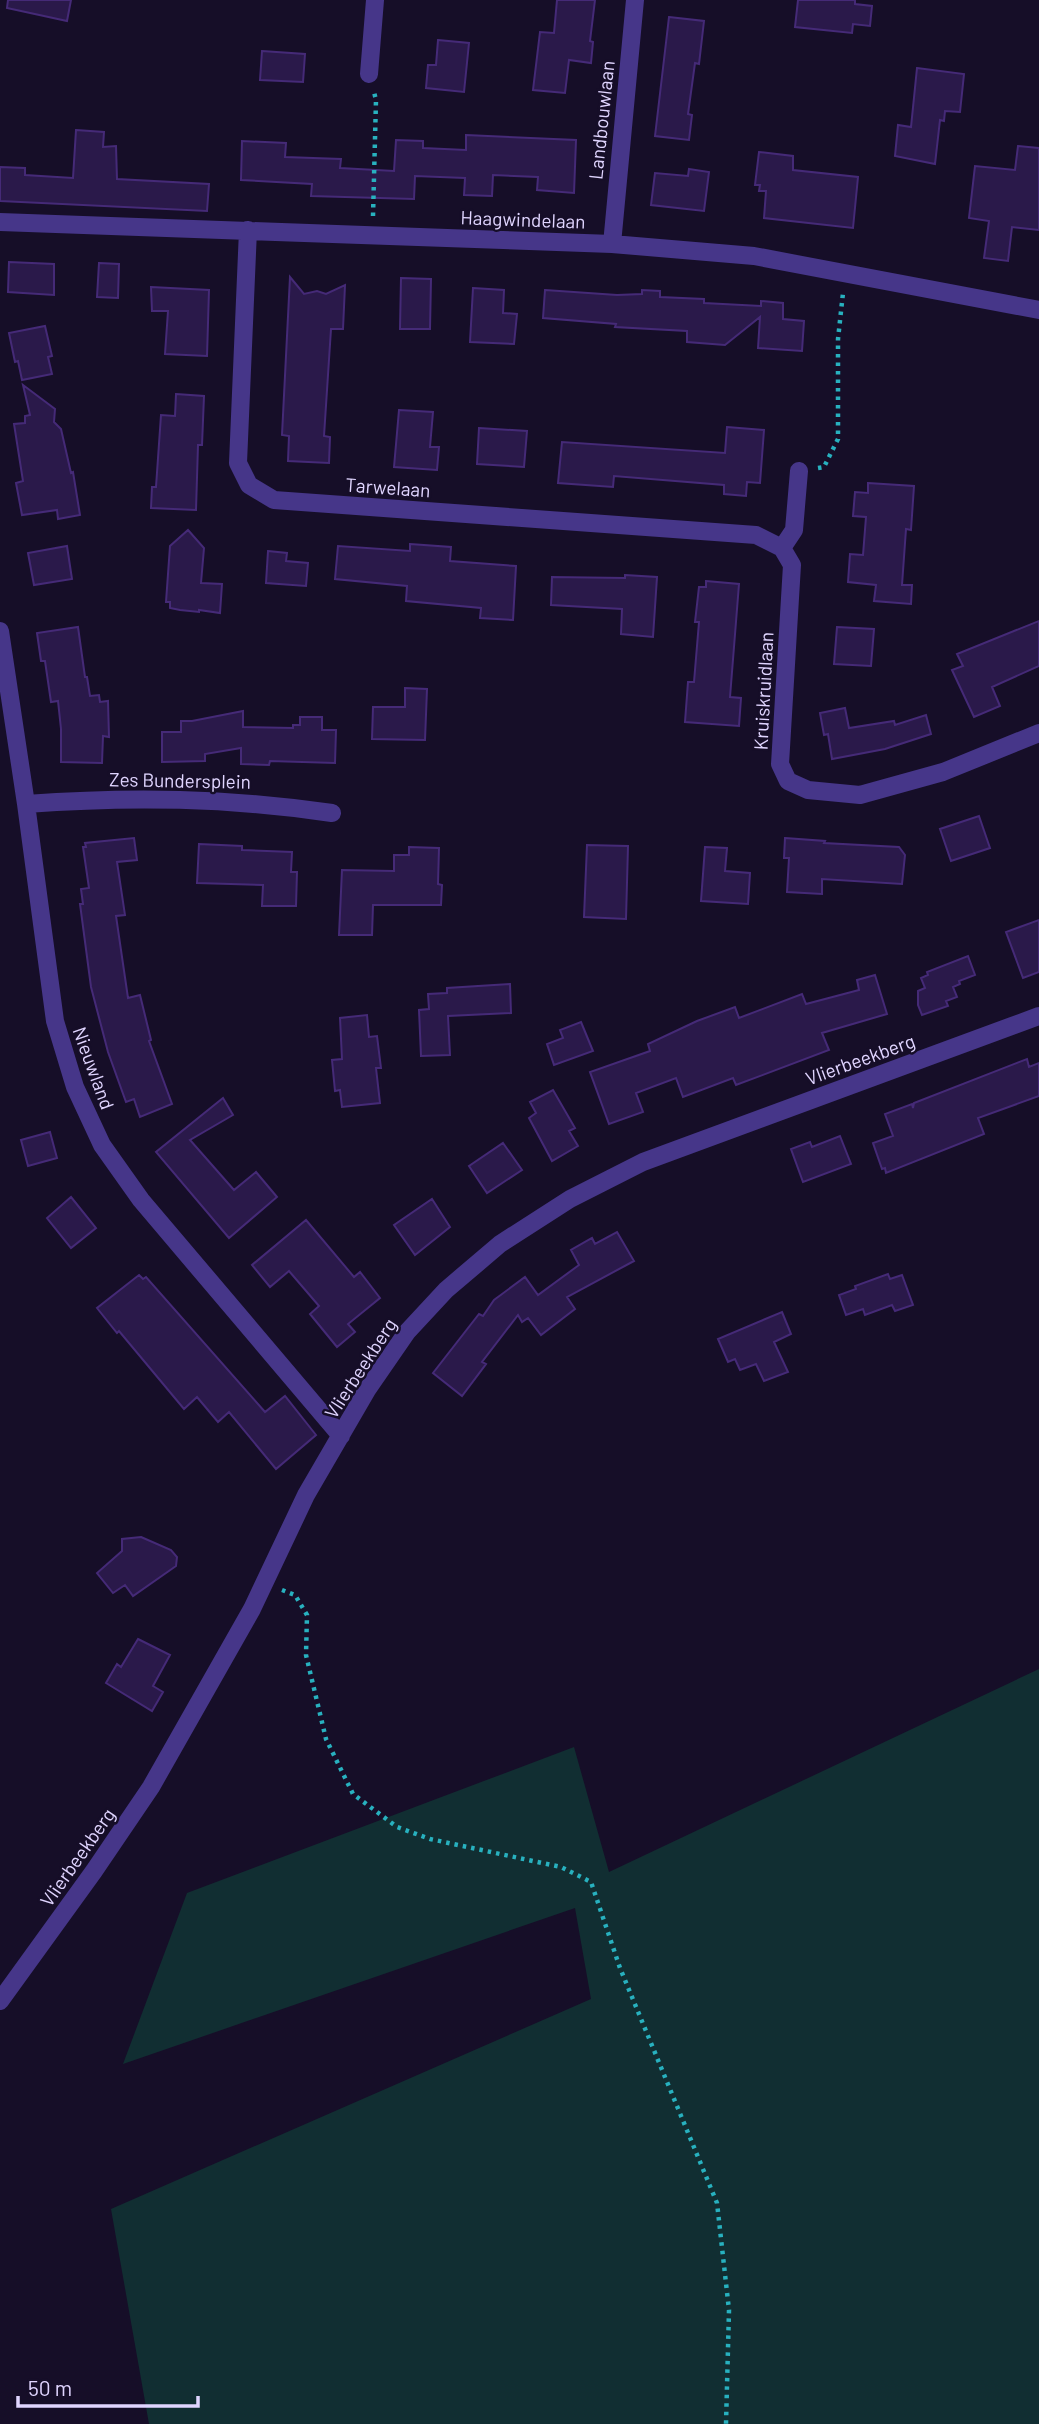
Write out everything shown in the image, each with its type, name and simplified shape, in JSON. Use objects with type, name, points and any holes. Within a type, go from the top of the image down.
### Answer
[{"type":"street","points":[[369,74],[375,0]]},
{"type":"street","name":"Landbouwlaan","points":[[612,244],[635,0]]},
{"type":"street","name":"Haagwindelaan","points":[[0,222],[612,244],[754,256],[1039,310]]},
{"type":"street","name":"Tarwelaan","points":[[248,230],[238,463],[249,485],[274,500],[757,535],[782,548]]},
{"type":"street","points":[[782,548],[794,530],[799,471]]},
{"type":"street","name":"Kruiskruidlaan","points":[[782,548],[792,565],[780,764],[788,781],[808,790],[860,795],[943,772],[1039,733]]},
{"type":"street","name":"Nieuwland","points":[[0,631],[55,1021],[75,1087],[102,1145],[156,1219],[341,1436]]},
{"type":"street","name":"Zes Bundersplein","points":[[26,804],[167,798],[260,803],[332,813]]},
{"type":"street","name":"Vlierbeekberg","points":[[0,2001],[94,1871],[150,1787],[252,1609],[306,1496],[367,1390],[407,1332],[446,1290],[500,1244],[570,1199],[643,1163],[1039,1016]]},
{"type":"path","points":[[369,74],[376,100],[372,234]]},
{"type":"path","points":[[799,471],[824,467],[838,439],[838,339],[845,274]]},
{"type":"path","points":[[264,1583],[295,1595],[307,1615],[306,1655],[326,1738],[353,1794],[397,1827],[430,1839],[561,1867],[591,1882],[620,1968],[718,2203],[729,2310],[726,2424]]},
{"type":"green space","points":[[1039,1669],[1039,2424],[149,2424],[111,2209],[591,1999],[575,1908],[123,2064],[187,1893],[574,1747],[609,1872]]},
{"type":"building","points":[[8,0],[71,0],[67,21],[7,8]]},
{"type":"building","points":[[557,0],[595,0],[590,41],[593,42],[591,63],[569,60],[565,93],[533,90],[540,32],[554,33]]},
{"type":"building","points":[[798,0],[855,0],[855,4],[872,6],[870,26],[853,24],[852,33],[795,27]]},
{"type":"building","points":[[669,17],[704,21],[699,64],[695,63],[688,114],[692,115],[689,140],[655,136]]},
{"type":"building","points":[[438,40],[469,43],[464,92],[426,88],[428,65],[436,65]]},
{"type":"building","points":[[262,51],[305,54],[303,82],[260,80]]},
{"type":"building","points":[[917,68],[964,74],[960,112],[945,111],[944,121],[940,120],[935,164],[895,156],[898,125],[911,127]]},
{"type":"building","points":[[76,130],[104,132],[103,147],[116,146],[117,179],[209,184],[207,211],[0,201],[0,167],[25,168],[25,175],[73,178]]},
{"type":"building","points":[[466,135],[576,140],[574,193],[537,190],[538,177],[493,175],[492,196],[464,195],[465,178],[415,176],[414,199],[311,196],[312,184],[241,180],[242,141],[286,143],[285,157],[341,159],[340,168],[394,171],[396,140],[423,141],[423,148],[466,150]]},
{"type":"building","points":[[1018,146],[1039,148],[1039,230],[1012,227],[1008,261],[984,258],[989,221],[969,218],[975,166],[1015,170]]},
{"type":"building","points":[[759,152],[793,156],[793,170],[858,177],[853,228],[764,218],[766,191],[759,191],[760,185],[755,185]]},
{"type":"building","points":[[689,169],[709,172],[704,211],[651,205],[655,173],[688,176]]},
{"type":"building","points":[[9,262],[54,264],[54,295],[8,292]]},
{"type":"building","points":[[99,263],[119,264],[118,298],[97,297]]},
{"type":"building","points":[[290,277],[304,294],[317,291],[326,294],[345,285],[343,329],[331,329],[324,436],[330,437],[329,463],[288,461],[289,436],[282,435]]},
{"type":"building","points":[[401,278],[431,279],[430,329],[400,329]]},
{"type":"building","points":[[151,287],[209,290],[207,356],[165,354],[168,311],[152,311]]},
{"type":"building","points":[[473,288],[504,290],[503,313],[517,314],[514,344],[470,342]]},
{"type":"building","points":[[545,290],[617,295],[642,294],[642,290],[660,291],[660,297],[704,299],[704,303],[761,306],[761,301],[783,303],[783,319],[804,321],[802,351],[758,348],[760,317],[725,345],[687,342],[687,331],[615,327],[616,324],[543,318]]},
{"type":"building","points":[[45,326],[52,356],[48,357],[52,374],[22,380],[9,333]]},
{"type":"building","points":[[23,385],[55,409],[54,422],[61,429],[71,473],[73,472],[80,515],[58,519],[57,510],[22,515],[16,483],[23,481],[14,424],[25,423],[25,416],[30,415]]},
{"type":"building","points":[[176,394],[204,396],[202,445],[198,445],[196,510],[151,508],[152,487],[156,487],[161,415],[175,416]]},
{"type":"building","points":[[399,410],[433,412],[430,447],[439,447],[437,470],[394,467]]},
{"type":"building","points":[[727,427],[764,430],[760,483],[747,482],[746,496],[724,494],[724,485],[614,476],[613,487],[558,483],[562,442],[725,453]]},
{"type":"building","points":[[479,428],[527,431],[524,467],[477,464]]},
{"type":"building","points":[[868,483],[914,486],[911,530],[906,529],[902,585],[912,585],[911,604],[874,601],[876,585],[848,582],[850,554],[863,555],[866,517],[853,516],[855,492],[868,493]]},
{"type":"building","points":[[188,530],[204,548],[201,583],[222,584],[220,613],[170,608],[170,602],[166,602],[170,546]]},
{"type":"building","points":[[410,544],[451,547],[450,561],[516,566],[513,620],[480,618],[481,608],[406,601],[407,586],[335,579],[338,546],[410,551]]},
{"type":"building","points":[[67,546],[72,579],[34,585],[28,553]]},
{"type":"building","points":[[268,551],[287,553],[286,561],[308,563],[306,586],[266,583]]},
{"type":"building","points":[[625,575],[657,577],[653,637],[621,634],[622,609],[551,605],[552,577],[625,578]]},
{"type":"building","points":[[706,581],[739,584],[730,697],[741,698],[739,726],[685,722],[688,682],[694,682],[699,622],[695,622],[699,587],[706,587]]},
{"type":"building","points":[[1039,621],[1039,666],[992,687],[1000,706],[974,717],[952,670],[963,666],[957,654]]},
{"type":"building","points":[[78,627],[90,696],[99,695],[100,702],[108,701],[109,737],[103,736],[102,763],[61,762],[58,701],[51,702],[45,661],[41,661],[37,633]]},
{"type":"building","points":[[837,627],[874,629],[871,666],[834,664]]},
{"type":"building","points":[[405,688],[427,689],[425,740],[372,739],[373,707],[405,707]]},
{"type":"building","points":[[845,708],[849,728],[894,721],[895,725],[926,715],[931,734],[885,749],[832,759],[828,734],[824,735],[820,713]]},
{"type":"building","points":[[243,711],[243,727],[293,728],[293,725],[300,725],[300,717],[322,717],[322,730],[336,730],[335,763],[270,761],[269,765],[241,764],[241,748],[205,754],[205,761],[162,762],[162,732],[181,732],[181,721]]},
{"type":"building","points":[[979,816],[990,848],[951,861],[940,829]]},
{"type":"building","points":[[134,838],[137,860],[117,862],[125,915],[116,916],[128,998],[140,995],[151,1040],[149,1041],[172,1104],[140,1117],[134,1099],[126,1102],[108,1052],[91,987],[80,904],[83,904],[81,889],[89,888],[83,847],[86,847],[85,843]]},
{"type":"building","points":[[785,838],[899,847],[905,855],[902,884],[822,879],[822,894],[787,892],[789,858],[784,858]]},
{"type":"building","points":[[199,844],[242,846],[242,850],[292,852],[291,872],[297,872],[296,906],[262,906],[263,885],[197,883]]},
{"type":"building","points":[[587,845],[628,846],[626,919],[584,917]]},
{"type":"building","points":[[409,847],[439,848],[438,884],[442,885],[441,905],[373,905],[372,935],[339,935],[342,870],[394,871],[394,855],[409,855]]},
{"type":"building","points":[[705,847],[727,848],[725,871],[750,873],[748,904],[701,901]]},
{"type":"building","points":[[1039,920],[1039,972],[1023,978],[1006,932]]},
{"type":"building","points":[[968,956],[975,975],[959,981],[960,984],[953,987],[957,997],[946,1001],[948,1006],[922,1015],[918,1005],[918,991],[925,988],[921,978],[928,975],[927,972]]},
{"type":"building","points":[[875,975],[887,1014],[822,1033],[829,1050],[736,1085],[733,1078],[683,1097],[676,1078],[636,1093],[643,1112],[609,1124],[590,1072],[650,1051],[648,1044],[735,1007],[739,1018],[802,994],[806,1004],[859,990],[857,980]]},
{"type":"building","points":[[510,984],[511,1013],[448,1016],[450,1055],[421,1056],[419,1010],[429,1009],[428,994],[447,993],[447,988]]},
{"type":"building","points":[[367,1015],[369,1037],[377,1036],[381,1068],[376,1068],[380,1103],[342,1107],[340,1090],[335,1091],[332,1060],[342,1059],[340,1018]]},
{"type":"building","points":[[581,1022],[593,1051],[554,1065],[547,1044],[563,1038],[560,1030]]},
{"type":"building","points":[[1027,1059],[1029,1067],[1039,1063],[1039,1096],[978,1118],[984,1134],[886,1173],[885,1168],[882,1169],[873,1143],[893,1136],[885,1114],[912,1104],[913,1108],[914,1103]]},
{"type":"building","points":[[553,1090],[575,1128],[569,1131],[578,1146],[552,1161],[529,1118],[536,1113],[530,1102]]},
{"type":"building","points":[[223,1098],[233,1115],[190,1140],[234,1190],[256,1172],[277,1197],[229,1238],[156,1152]]},
{"type":"building","points":[[50,1132],[57,1158],[28,1166],[21,1140]]},
{"type":"building","points":[[840,1136],[851,1164],[803,1182],[791,1149],[810,1142],[812,1147]]},
{"type":"building","points":[[503,1143],[522,1170],[487,1193],[469,1166]]},
{"type":"building","points":[[71,1197],[96,1228],[71,1248],[47,1218]]},
{"type":"building","points":[[432,1199],[450,1227],[415,1255],[394,1225]]},
{"type":"building","points":[[306,1220],[354,1277],[360,1272],[380,1298],[348,1324],[355,1332],[337,1347],[310,1314],[319,1306],[289,1271],[270,1287],[252,1265]]},
{"type":"building","points":[[617,1232],[634,1261],[567,1297],[575,1309],[541,1335],[528,1318],[522,1322],[518,1315],[482,1362],[486,1364],[462,1396],[433,1373],[479,1314],[483,1316],[494,1300],[525,1277],[538,1295],[579,1265],[571,1250],[592,1238],[595,1244]]},
{"type":"building","points":[[888,1274],[890,1279],[902,1275],[913,1305],[895,1311],[892,1305],[865,1315],[863,1309],[846,1315],[839,1295]]},
{"type":"building","points":[[139,1275],[143,1279],[146,1277],[265,1412],[285,1396],[316,1435],[276,1469],[229,1412],[218,1422],[197,1397],[184,1409],[97,1308]]},
{"type":"building","points":[[782,1312],[791,1334],[774,1342],[788,1372],[764,1381],[756,1364],[740,1370],[735,1359],[728,1362],[718,1339]]},
{"type":"building","points":[[141,1537],[171,1550],[177,1557],[176,1566],[133,1596],[125,1585],[113,1593],[97,1573],[122,1551],[122,1539]]},
{"type":"building","points":[[138,1639],[170,1655],[153,1686],[163,1692],[152,1711],[106,1683],[117,1664],[121,1667]]}]
